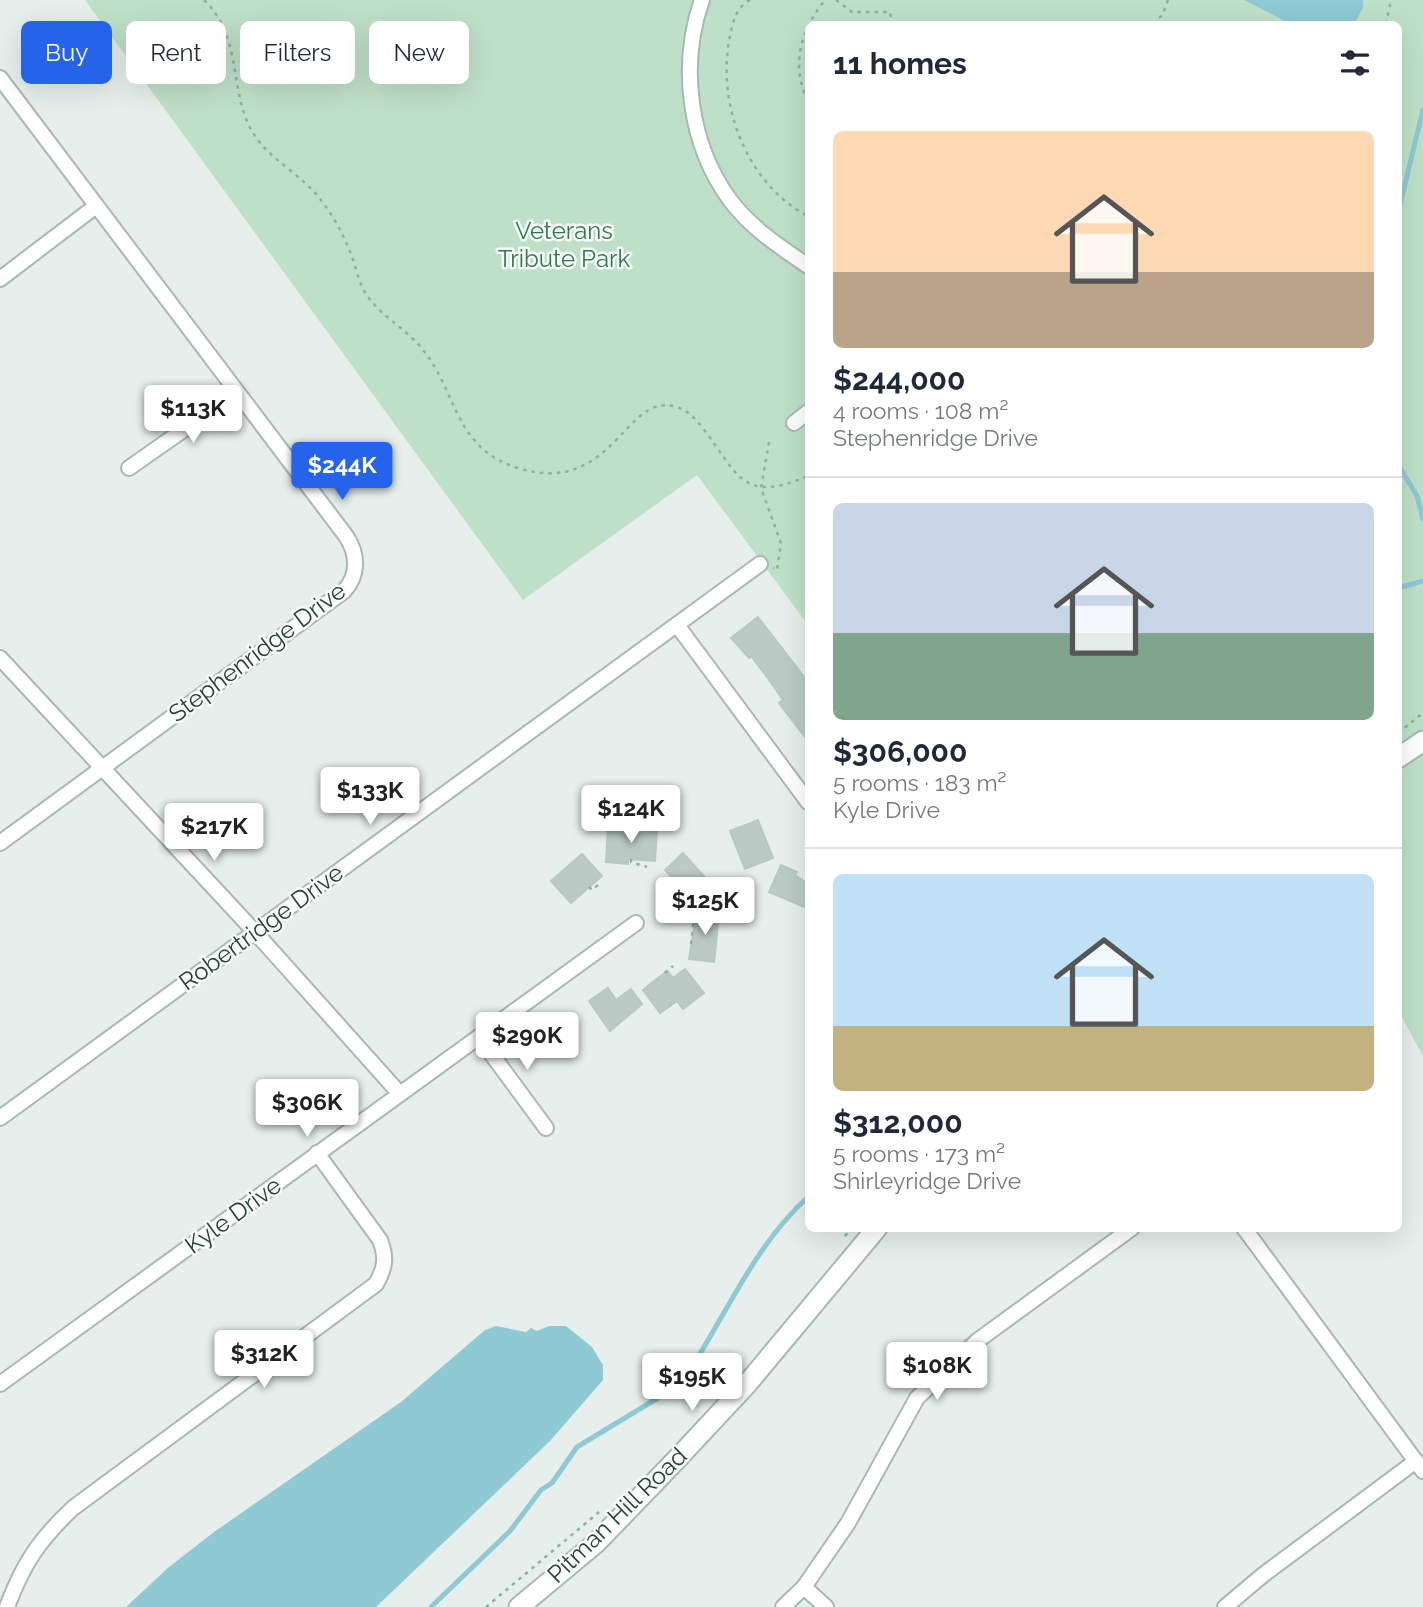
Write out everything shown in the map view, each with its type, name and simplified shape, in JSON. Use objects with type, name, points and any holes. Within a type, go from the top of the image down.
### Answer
[{"type":"main road","points":[[1402,755],[1423,741]]},
{"type":"main road","name":"Pitman Hill Road","points":[[519,1607],[596,1543],[686,1450],[747,1384],[874,1232]]},
{"type":"street","points":[[702,0],[692,33],[689,65],[691,98],[698,134],[714,173],[730,200],[768,238],[805,264]]},
{"type":"street","name":"Stephenridge Drive","points":[[0,78],[353,547],[354,576],[344,591],[0,843]]},
{"type":"street","points":[[0,279],[96,206]]},
{"type":"street","points":[[129,467],[236,393]]},
{"type":"street","points":[[794,423],[805,414]]},
{"type":"street","name":"Robertridge Drive","points":[[0,1118],[760,564]]},
{"type":"street","points":[[677,625],[805,798]]},
{"type":"street","points":[[0,658],[255,932],[400,1094]]},
{"type":"street","name":"Kyle Drive","points":[[0,1384],[636,923]]},
{"type":"street","points":[[479,1037],[546,1128]]},
{"type":"street","points":[[7,1607],[27,1560],[40,1541],[73,1508],[376,1284],[384,1270],[386,1255],[380,1240],[317,1153]]},
{"type":"street","points":[[783,1607],[804,1587],[848,1523],[916,1398],[976,1341],[1126,1232]]},
{"type":"street","points":[[1225,1607],[1263,1575],[1419,1466],[1247,1232]]},
{"type":"street","points":[[804,1587],[826,1607]]},
{"type":"path","points":[[204,0],[224,26],[233,52],[245,116],[256,137],[318,196],[335,219],[363,288],[376,307],[419,345],[469,437],[488,454],[517,468],[547,474],[573,471],[597,460],[645,411],[658,405],[673,406],[692,415],[736,476],[761,488],[774,488],[805,477]]},
{"type":"path","points":[[750,0],[736,15],[726,56],[727,87],[736,127],[751,160],[766,182],[784,200],[805,214]]},
{"type":"path","points":[[810,21],[825,0]]},
{"type":"path","points":[[836,0],[852,12],[890,12],[892,21]]},
{"type":"path","points":[[1156,21],[1163,14],[1168,0]]},
{"type":"path","points":[[1387,21],[1391,0]]},
{"type":"path","points":[[805,33],[798,64],[805,94]]},
{"type":"path","points":[[760,564],[777,570],[781,543],[761,488],[769,442]]},
{"type":"path","points":[[1402,730],[1423,713]]},
{"type":"path","points":[[631,859],[631,862],[647,867]]},
{"type":"path","points":[[589,887],[592,890],[599,884]]},
{"type":"path","points":[[691,944],[694,918]]},
{"type":"path","points":[[664,973],[673,966]]},
{"type":"path","points":[[839,1244],[847,1232]]},
{"type":"path","points":[[486,1607],[603,1508]]},
{"type":"green space","name":"Veterans Tribute Park","points":[[85,0],[1423,0],[1423,1056],[1402,1017],[1402,21],[805,21],[805,621],[697,475],[523,600],[146,84],[226,84],[226,21],[126,21],[126,56],[112,37],[112,21],[100,21]]},
{"type":"water","points":[[1244,0],[1363,0],[1363,8],[1356,21],[1283,20]]},
{"type":"water","points":[[496,1326],[526,1332],[531,1328],[537,1331],[549,1326],[566,1326],[592,1347],[603,1365],[603,1380],[550,1441],[376,1607],[126,1607],[169,1567],[214,1532],[401,1402],[485,1330]]},
{"type":"building","points":[[758,617],[805,678],[805,737],[779,703],[783,700],[767,677],[751,656],[749,658],[731,638]]},
{"type":"building","points":[[758,820],[773,858],[745,869],[730,831]]},
{"type":"building","points":[[608,828],[657,831],[655,861],[628,859],[628,864],[606,862]]},
{"type":"building","points":[[683,853],[709,882],[688,902],[676,888],[679,885],[665,870]]},
{"type":"building","points":[[582,854],[602,876],[571,903],[551,881]]},
{"type":"building","points":[[781,865],[797,872],[795,875],[805,882],[804,907],[769,892]]},
{"type":"building","points":[[697,910],[719,914],[714,962],[689,959]]},
{"type":"building","points":[[685,969],[704,993],[683,1009],[677,1001],[660,1013],[643,990],[667,971],[673,978]]},
{"type":"building","points":[[608,988],[616,1000],[631,989],[642,1004],[610,1031],[589,1001]]},
{"type":"waterway","points":[[1402,197],[1423,110]]},
{"type":"waterway","points":[[1402,471],[1417,496],[1423,519]]},
{"type":"waterway","points":[[1402,587],[1423,581]]},
{"type":"waterway","points":[[431,1607],[510,1531],[541,1490],[552,1483],[577,1447],[676,1387],[695,1362],[760,1254],[805,1200]]}]
